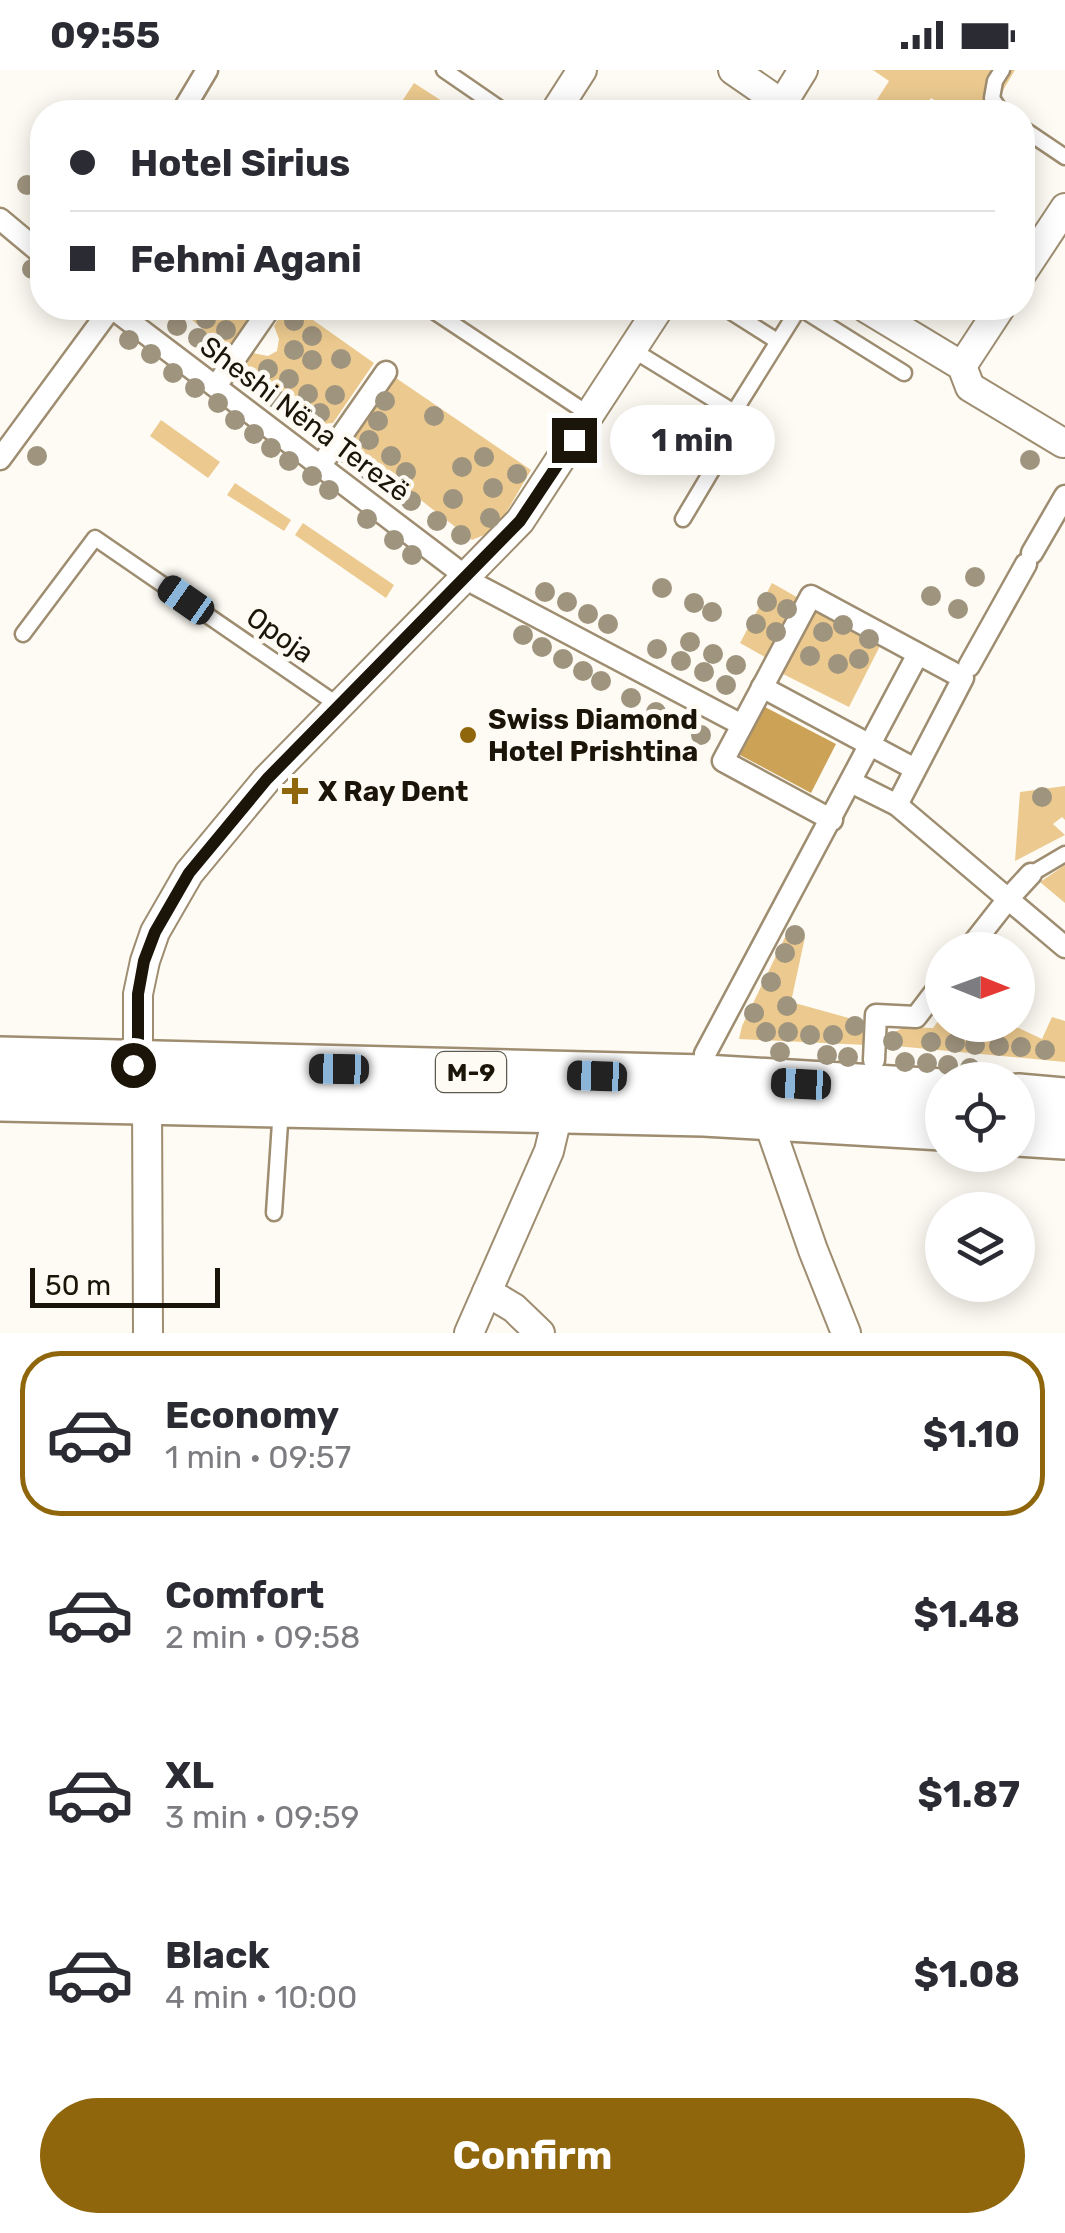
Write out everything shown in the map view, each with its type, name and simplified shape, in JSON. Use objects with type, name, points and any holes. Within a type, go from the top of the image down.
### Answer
[{"type":"main road","name":"M-9","points":[[0,1060],[282,1102],[766,1115],[925,1126]]},
{"type":"main road","name":"M-9","points":[[0,1098],[140,1082],[704,1078],[925,1091]]},
{"type":"main road","points":[[1035,1098],[1065,1101]]},
{"type":"main road","points":[[1035,1133],[1065,1136]]},
{"type":"street","points":[[189,100],[207,70]]},
{"type":"street","points":[[563,100],[582,70]]},
{"type":"street","points":[[733,70],[770,100]]},
{"type":"street","points":[[785,100],[802,70]]},
{"type":"street","points":[[1035,254],[1065,208]]},
{"type":"street","points":[[0,219],[30,244]]},
{"type":"street","name":"Sheshi Nëna Terezë","points":[[0,458],[102,320]]},
{"type":"street","name":"Sheshi Nëna Terezë","points":[[127,320],[477,585],[742,725]]},
{"type":"street","points":[[216,386],[262,320]]},
{"type":"street","points":[[148,1333],[138,994],[144,961],[170,904],[218,836],[267,779],[520,521],[651,320]]},
{"type":"street","points":[[886,320],[962,366],[970,387],[1064,443]]},
{"type":"street","points":[[962,366],[992,320]]},
{"type":"street","points":[[321,465],[386,372]]},
{"type":"street","points":[[969,666],[1065,496]]},
{"type":"street","points":[[832,820],[723,762],[811,596],[963,678],[897,805]]},
{"type":"street","points":[[705,1054],[918,654]]},
{"type":"street","points":[[762,687],[915,769]]},
{"type":"street","points":[[852,782],[897,805],[1065,948]]},
{"type":"street","points":[[982,932],[1031,874]]},
{"type":"street","points":[[874,1060],[876,1016],[916,1017],[925,1006]]},
{"type":"street","points":[[469,1333],[548,1151],[560,1108]]},
{"type":"street","points":[[766,1115],[846,1333]]},
{"type":"street","points":[[487,1292],[514,1308],[540,1333]]},
{"type":"lane","points":[[444,70],[488,100]]},
{"type":"lane","points":[[993,100],[995,81],[1002,70]]},
{"type":"lane","points":[[1035,136],[1065,156]]},
{"type":"lane","points":[[447,320],[590,415]]},
{"type":"lane","points":[[745,320],[777,341]]},
{"type":"lane","points":[[683,519],[733,435],[734,412],[791,320]]},
{"type":"lane","points":[[818,320],[904,373]]},
{"type":"lane","points":[[632,350],[734,412]]},
{"type":"lane","name":"Opoja","points":[[24,634],[96,538],[338,705]]},
{"type":"lane","points":[[1031,874],[1065,854]]},
{"type":"lane","points":[[274,1213],[282,1102]]},
{"type":"shaded area","points":[[873,70],[1015,70],[997,100],[877,100],[889,81]]},
{"type":"shaded area","points":[[414,83],[440,100],[403,100]]},
{"type":"shaded area","points":[[192,320],[252,320],[231,355]]},
{"type":"shaded area","points":[[278,320],[313,320],[374,363],[333,423],[321,424],[245,367],[253,353],[268,356],[277,351],[279,339],[274,326]]},
{"type":"shaded area","points":[[396,378],[531,470],[496,530],[472,540],[354,448],[354,437]]},
{"type":"shaded area","points":[[161,420],[220,462],[208,478],[150,436]]},
{"type":"shaded area","points":[[235,483],[291,520],[284,531],[227,495]]},
{"type":"shaded area","points":[[303,523],[394,585],[386,598],[295,535]]},
{"type":"shaded area","points":[[772,583],[802,600],[770,660],[740,643]]},
{"type":"shaded area","points":[[812,604],[882,642],[849,707],[777,671]]},
{"type":"shaded area","points":[[765,707],[836,744],[811,793],[740,755]]},
{"type":"shaded area","points":[[1065,786],[1065,820],[1062,817],[1053,824],[1065,835],[1015,861],[1020,792]]},
{"type":"shaded area","points":[[1065,865],[1065,903],[1040,882]]},
{"type":"shaded area","points":[[789,929],[805,937],[791,1002],[867,1023],[866,1045],[739,1039]]},
{"type":"shaded area","points":[[1052,1017],[1065,1021],[1065,1062],[885,1045],[886,1036],[905,1027],[925,1028],[925,1042],[1035,1042],[1035,1036],[1042,1039]]},
{"type":"place","name":"Swiss Diamond Hotel Prishtina","points":[[468,735]]},
{"type":"place","name":"X Ray Dent","points":[[295,791]]},
{"type":"route","points":[[133,1065],[144,961],[155,932],[189,873],[267,779],[520,521],[574,440]]}]
